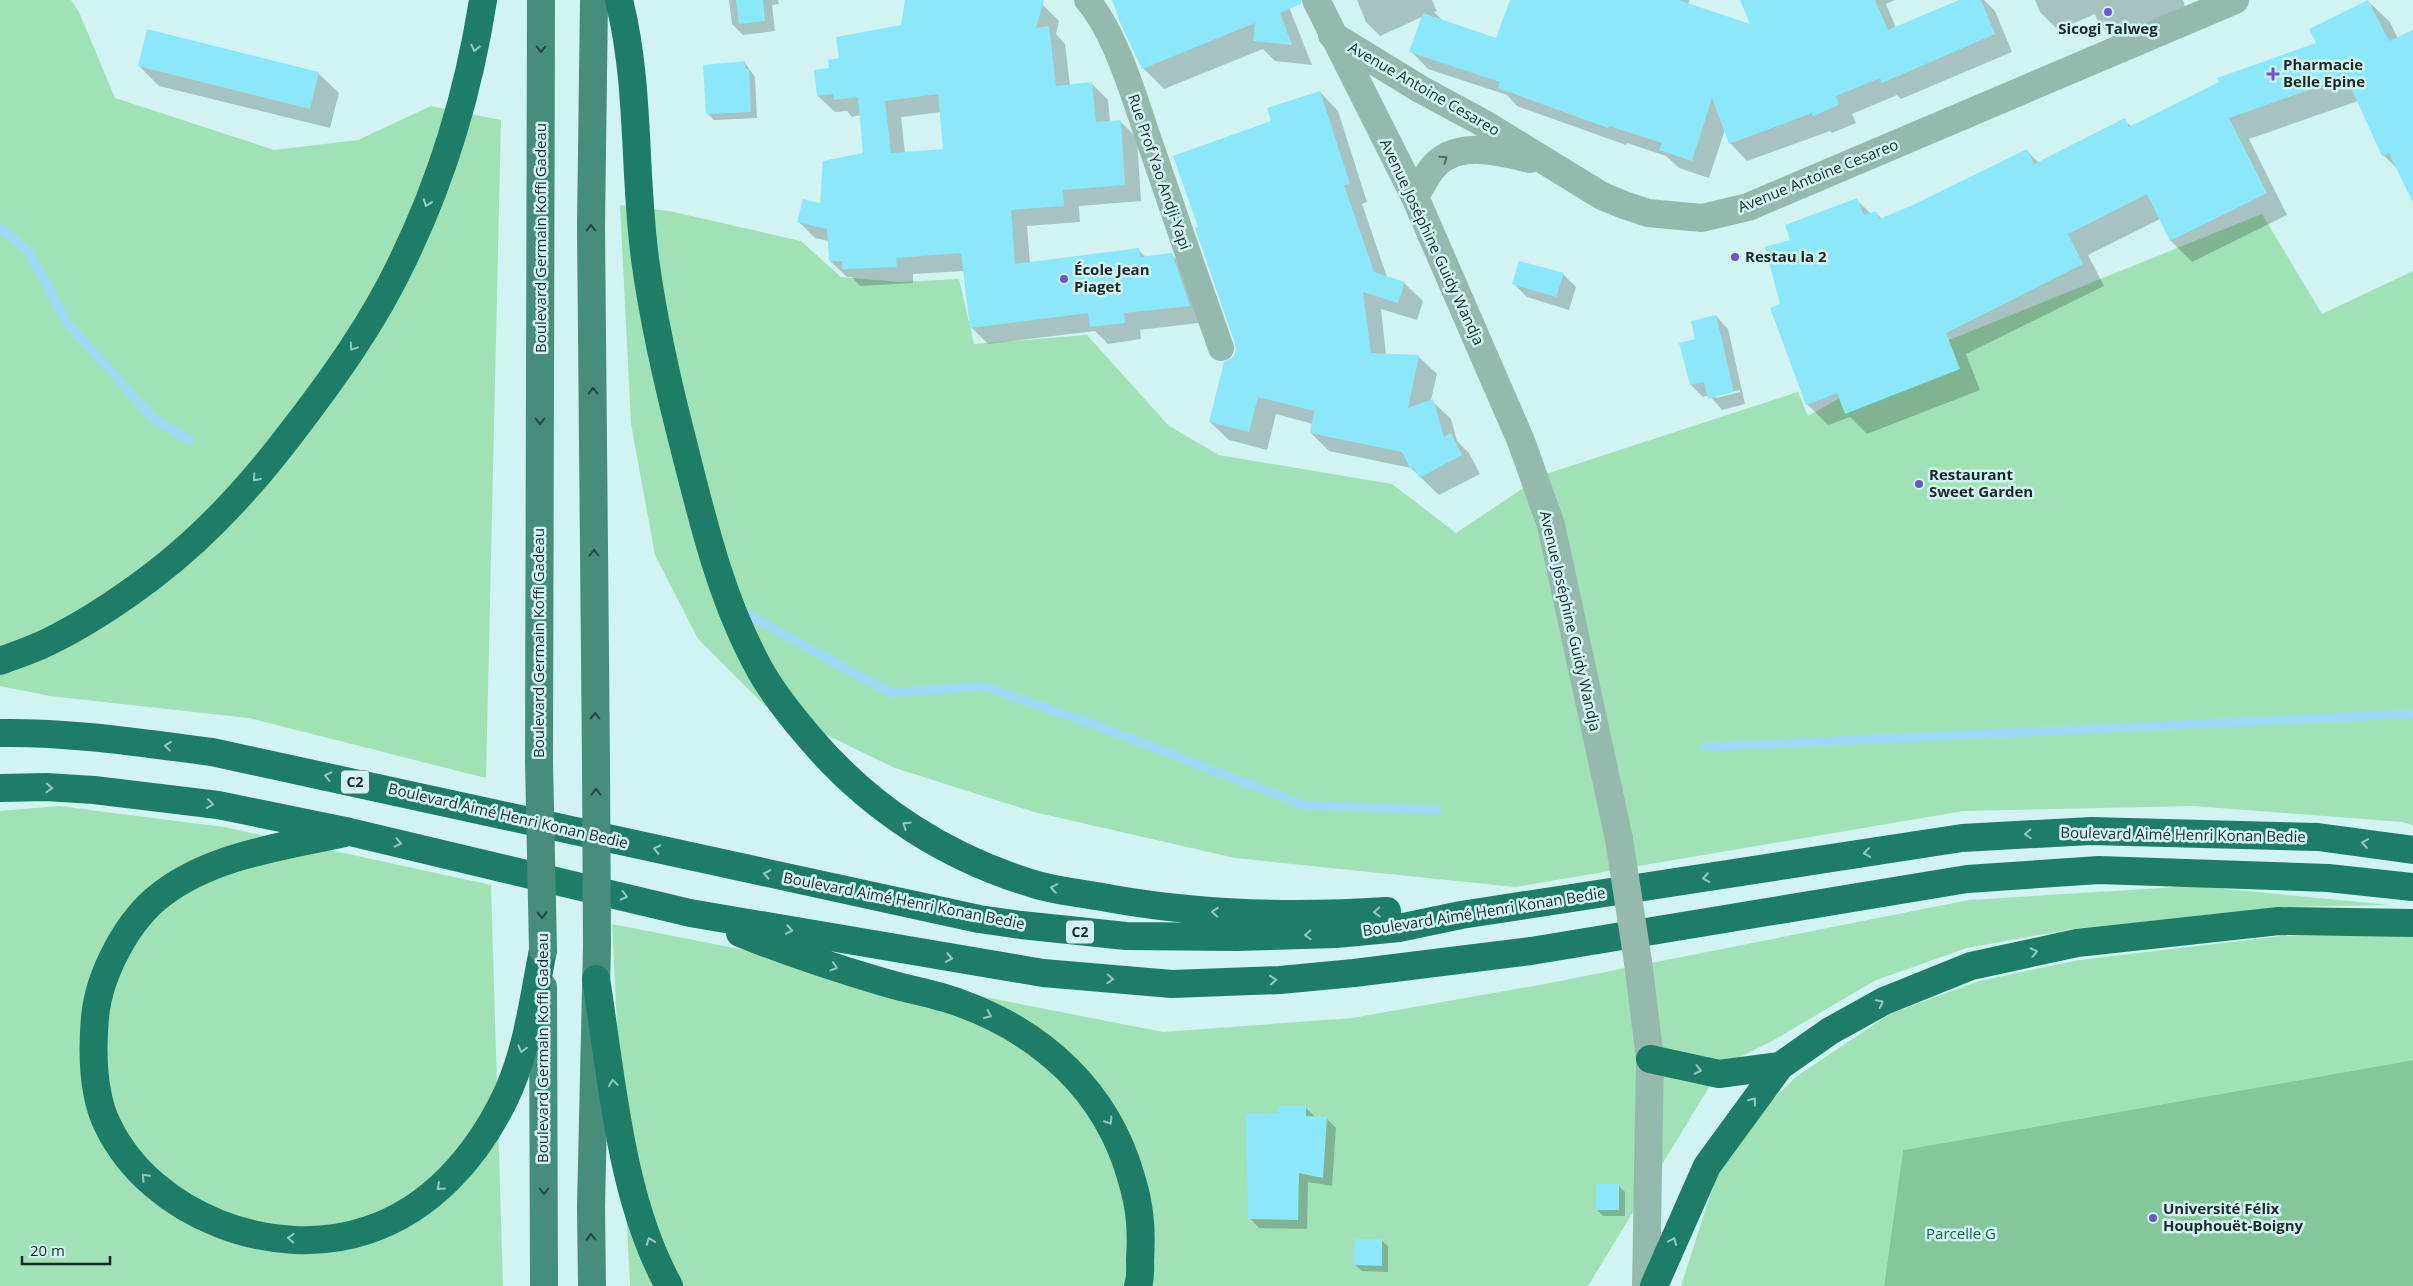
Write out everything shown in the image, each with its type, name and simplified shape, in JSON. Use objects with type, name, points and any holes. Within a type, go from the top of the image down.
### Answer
[{"type":"highway","points":[[0,662],[47,642],[88,620],[151,577],[206,532],[261,472],[327,386],[360,336],[402,262],[423,213],[461,107],[476,48],[483,0]]},
{"type":"highway","points":[[619,0],[626,25],[632,71],[645,262],[665,376],[693,488],[724,589],[758,665],[787,711],[830,762],[880,806],[923,837],[963,858],[997,872],[1041,886],[1148,904],[1237,914],[1399,911],[1460,915]]},
{"type":"highway","name":"Boulevard Aimé Henri Konan Bedie","points":[[0,733],[37,733],[105,738],[212,752],[859,894],[1021,925],[1126,936],[1292,936],[1400,928],[1460,915],[1962,838],[2091,831],[2219,834],[2318,837],[2413,850]]},
{"type":"highway","points":[[0,788],[46,787],[94,790],[181,800],[298,820],[690,913],[1042,974],[1172,984],[1218,984],[1354,973],[1531,951],[1967,879],[2099,870],[2328,878],[2413,887]]},
{"type":"highway","points":[[350,832],[247,856],[201,870],[160,895],[130,928],[109,964],[97,1001],[93,1044],[97,1090],[107,1124],[128,1159],[156,1188],[194,1213],[250,1233],[290,1239],[333,1238],[369,1230],[403,1213],[434,1193],[461,1168],[489,1128],[506,1097],[522,1052],[543,950]]},
{"type":"highway","points":[[690,913],[782,950],[883,982],[959,1002],[990,1016],[1044,1049],[1072,1073],[1095,1100],[1112,1126],[1124,1152],[1141,1219],[1138,1286]]},
{"type":"highway","points":[[1654,1286],[1707,1166],[1780,1066],[1830,1031],[1884,1001],[1971,966],[2077,943],[2279,921],[2413,922]]},
{"type":"highway","points":[[596,979],[624,1162],[640,1214],[669,1286]]},
{"type":"highway","points":[[1650,1059],[1719,1074],[1780,1066]]},
{"type":"main road","name":"Boulevard Germain Koffi Gadeau","points":[[541,0],[539,761],[543,950],[544,1286]]},
{"type":"main road","points":[[592,1286],[591,1207],[597,946],[591,227],[594,0]]},
{"type":"street","name":"Rue Prof Yao Andji-Yapi","points":[[1087,0],[1095,9],[1112,43],[1138,107],[1221,348]]},
{"type":"street","name":"Avenue Joséphine Guidy Wandja","points":[[1316,0],[1415,197],[1521,441],[1551,525],[1620,839],[1638,962],[1650,1059],[1646,1286]]},
{"type":"street","name":"Avenue Antoine Cesareo","points":[[1332,35],[1602,196],[1648,213],[1702,218],[1748,207],[2205,5],[2235,0]]},
{"type":"street","points":[[1415,197],[1432,168],[1455,151],[1471,149],[1551,164]]},
{"type":"green space","points":[[0,0],[71,0],[79,12],[115,98],[274,150],[358,140],[431,106],[501,120],[486,778],[249,718],[50,696],[0,686]]},
{"type":"green space","points":[[620,205],[669,211],[801,241],[841,277],[899,282],[959,279],[974,344],[1087,335],[1169,426],[1219,455],[1392,484],[1456,533],[1543,475],[1798,392],[1808,416],[1924,350],[2262,214],[2322,314],[2413,271],[2413,825],[2402,822],[2193,806],[1963,811],[1515,887],[1235,858],[1034,812],[895,768],[764,705],[698,639],[655,555],[631,424]]},
{"type":"green space","points":[[59,806],[224,827],[491,885],[503,1286],[0,1286],[0,811]]},
{"type":"green space","points":[[2193,886],[2391,905],[2282,907],[2073,929],[1967,948],[1876,980],[1772,1041],[1722,1066],[1588,1286],[630,1286],[612,924],[1163,1032],[1352,1018],[1545,984],[1969,900]]},
{"type":"green space","points":[[2413,935],[2413,1060],[1903,1150],[1884,1286],[1681,1286],[1718,1171],[1755,1117],[1797,1076],[1890,1014],[1979,981],[2079,960],[2282,936]]},
{"type":"green space","name":"Université Félix Houphouët-Boigny","points":[[2413,1060],[2413,1286],[1884,1286],[1903,1150]]},
{"type":"building","points":[[736,0],[763,0],[765,21],[739,24]]},
{"type":"building","points":[[905,0],[1044,0],[1036,28],[1049,26],[1056,86],[1092,82],[1096,122],[1121,120],[1125,185],[1063,190],[1064,206],[1011,210],[1015,264],[1139,248],[1140,257],[1172,253],[1190,306],[1124,313],[1125,323],[1090,327],[1088,313],[970,328],[961,253],[896,258],[897,267],[842,269],[842,261],[829,261],[827,229],[797,222],[803,199],[820,203],[823,161],[863,153],[858,97],[834,100],[833,94],[817,96],[814,70],[829,68],[828,60],[839,58],[836,37],[901,25]],"holes":[[[938,94],[943,149],[891,153],[885,101]]]},
{"type":"building","points":[[1112,0],[1301,0],[1301,4],[1280,13],[1292,45],[1253,41],[1255,23],[1142,69],[1121,25]]},
{"type":"building","points":[[1510,0],[1678,0],[1750,24],[1740,0],[1875,0],[1888,30],[1959,0],[1981,0],[1995,34],[1882,83],[1880,78],[1836,96],[1839,105],[1813,116],[1812,113],[1729,144],[1712,98],[1692,161],[1659,150],[1662,143],[1609,126],[1608,128],[1498,88],[1500,82],[1409,52],[1423,13],[1496,38]]},
{"type":"building","points":[[2368,0],[2389,41],[2413,30],[2413,203],[2389,153],[2382,156],[2346,77],[2229,118],[2267,193],[2170,241],[2147,194],[2068,234],[2083,264],[1946,333],[1960,369],[1845,414],[1837,393],[1806,405],[1770,308],[1780,304],[1765,247],[1790,240],[1785,225],[1857,198],[1864,215],[1876,211],[1879,219],[1913,205],[2027,149],[2034,164],[2125,118],[2129,127],[2219,82],[2217,78],[2316,43],[2309,29]]},
{"type":"building","points":[[147,29],[319,72],[310,109],[138,66]]},
{"type":"building","points":[[745,61],[745,69],[749,69],[751,112],[706,114],[703,65]]},
{"type":"building","points":[[1320,91],[1350,184],[1344,185],[1374,272],[1405,282],[1398,303],[1363,292],[1371,353],[1419,355],[1408,408],[1433,399],[1444,437],[1451,433],[1462,455],[1419,478],[1414,468],[1411,470],[1402,452],[1310,433],[1314,411],[1258,397],[1249,432],[1209,422],[1224,362],[1233,357],[1236,350],[1195,228],[1198,227],[1173,156],[1271,121],[1267,108]]},
{"type":"building","points":[[1519,261],[1564,273],[1556,297],[1512,284]]},
{"type":"building","points":[[1716,315],[1734,392],[1708,399],[1704,382],[1690,385],[1679,343],[1695,339],[1691,321]]},
{"type":"building","points":[[1278,1106],[1306,1106],[1306,1116],[1327,1117],[1323,1178],[1299,1173],[1298,1220],[1248,1219],[1246,1114],[1278,1113]]},
{"type":"building","points":[[1596,1184],[1619,1184],[1619,1210],[1596,1210]]},
{"type":"building","points":[[1355,1239],[1382,1239],[1382,1266],[1354,1265]]},
{"type":"waterway","points":[[0,227],[29,252],[68,324],[154,419],[190,440]]},
{"type":"waterway","points":[[743,612],[891,693],[982,686],[1101,727],[1303,805],[1437,810]]},
{"type":"waterway","points":[[1706,747],[2413,714]]},
{"type":"place","name":"Sicogi Talweg","points":[[2108,12]]},
{"type":"place","name":"Pharmacie Belle Epine","points":[[2273,74]]},
{"type":"place","name":"Restau la 2","points":[[1735,257]]},
{"type":"place","name":"École Jean Piaget","points":[[1064,279]]},
{"type":"place","name":"Restaurant Sweet Garden","points":[[1919,484]]},
{"type":"place","name":"Université Félix Houphouët-Boigny","points":[[2153,1218]]},
{"type":"park label","name":"Parcelle G","points":[[1961,1234]]}]
